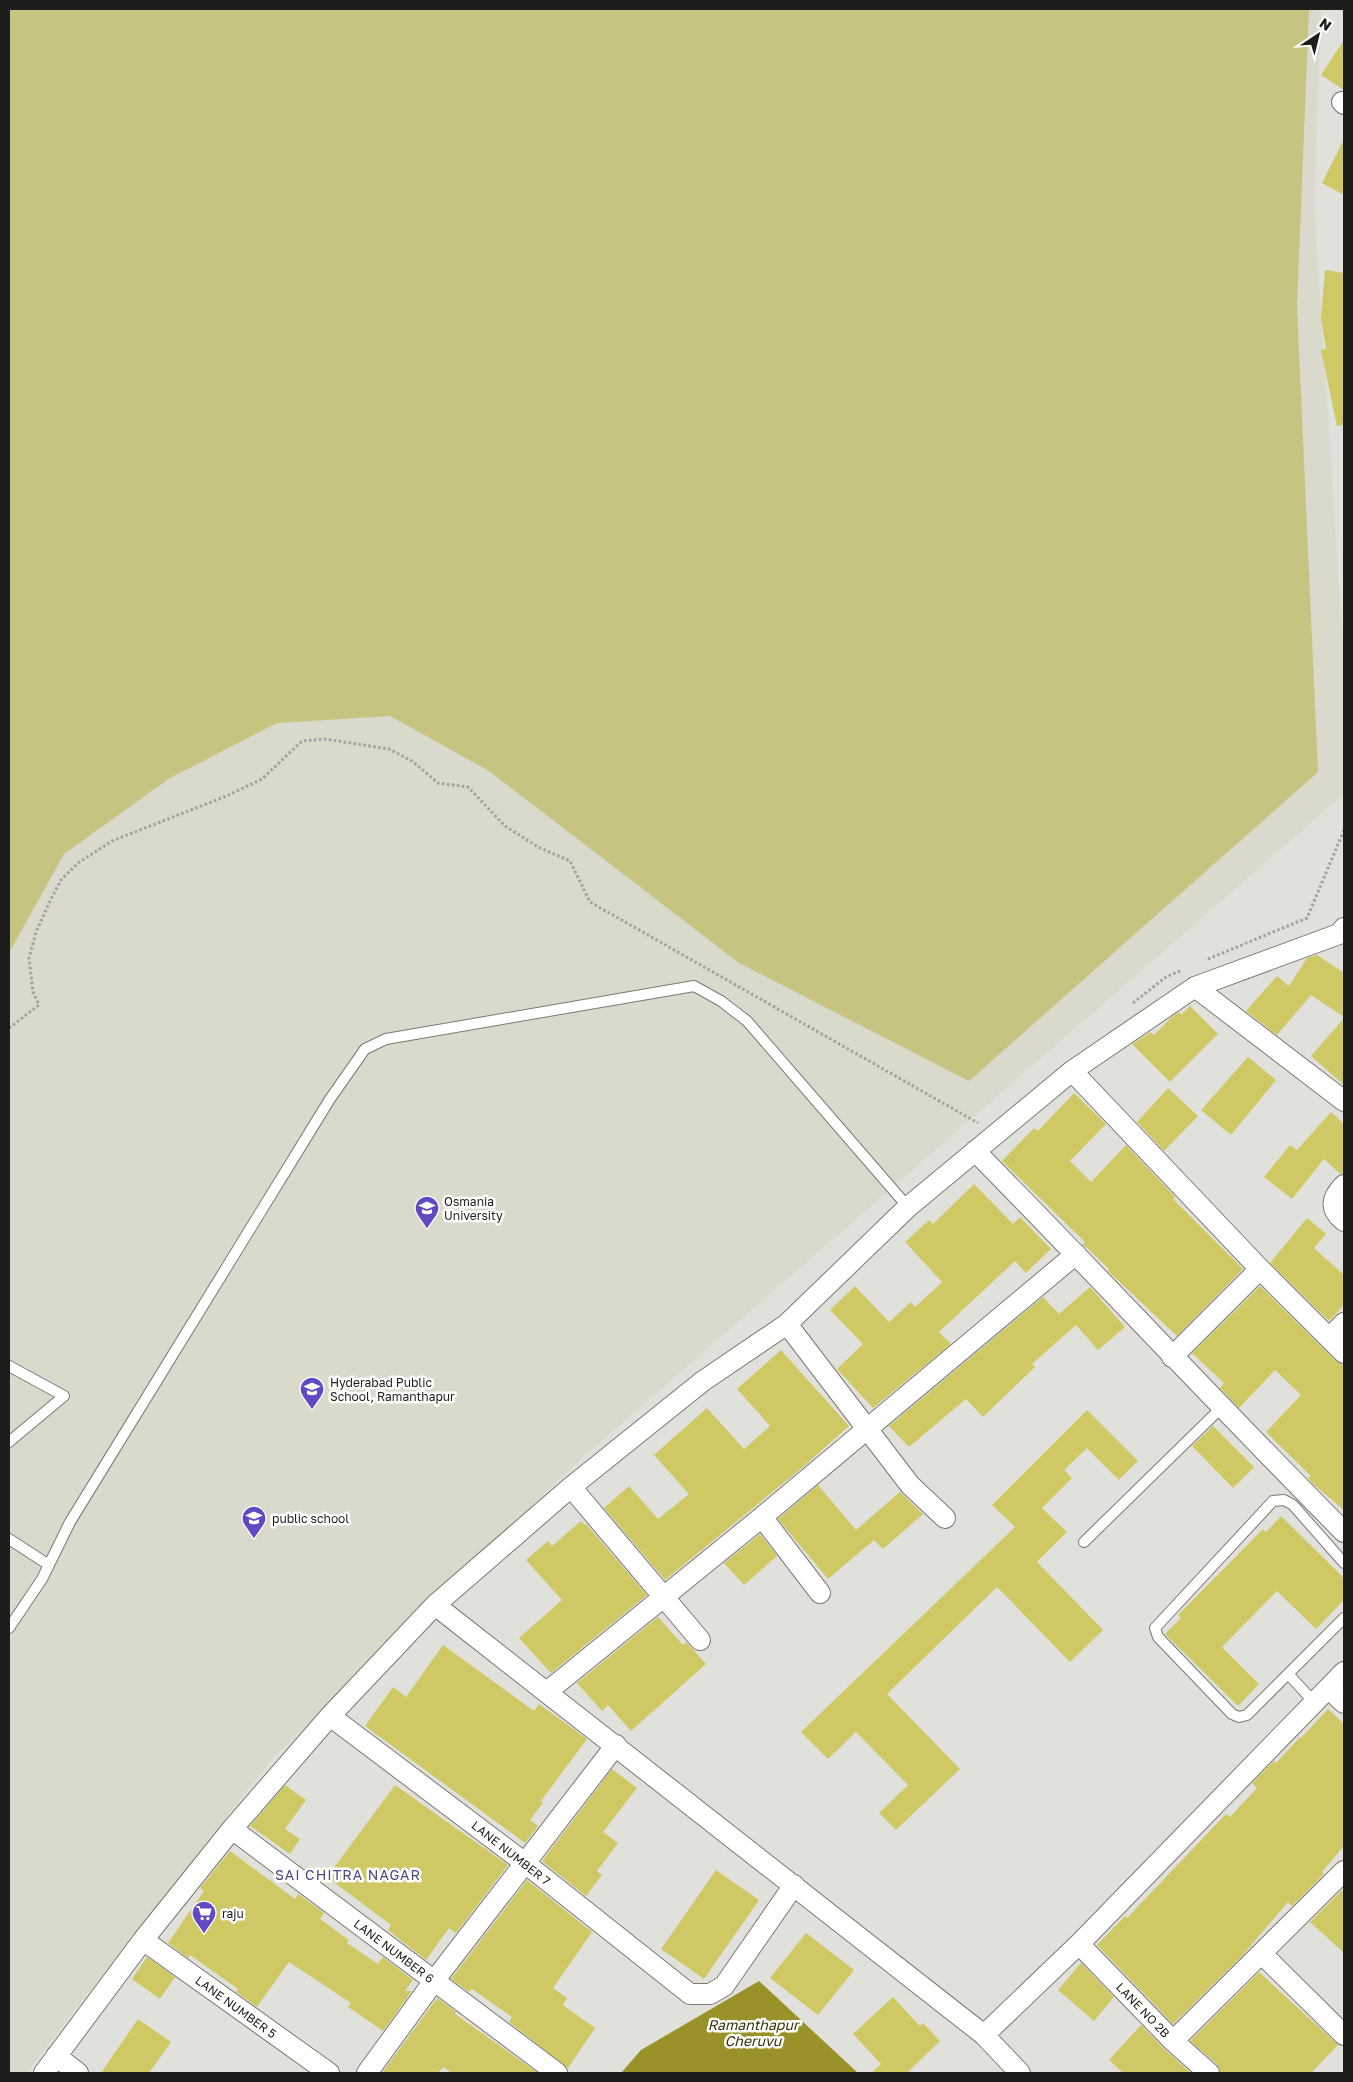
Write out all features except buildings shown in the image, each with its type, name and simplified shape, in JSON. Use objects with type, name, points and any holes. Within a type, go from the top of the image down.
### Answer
[{"type":"street","points":[[44,2073],[143,1940],[232,1829],[330,1716],[435,1605],[571,1487],[703,1381],[787,1324],[908,1207],[1072,1071],[1196,987],[1342,933]]},
{"type":"street","points":[[1196,987],[1344,1101]]},
{"type":"street","points":[[1072,1071],[1260,1269],[1344,1353]]},
{"type":"street","points":[[975,1151],[1076,1254],[1221,1408],[1344,1532]]},
{"type":"street","points":[[1344,1185],[1334,1195],[1332,1203],[1336,1214],[1344,1221]]},
{"type":"street","points":[[548,1691],[762,1517],[1076,1254]]},
{"type":"street","points":[[1172,1357],[1260,1269]]},
{"type":"street","points":[[1329,1338],[1344,1323]]},
{"type":"street","points":[[787,1324],[910,1485],[945,1518]]},
{"type":"street","points":[[571,1487],[665,1596],[700,1640]]},
{"type":"street","points":[[762,1517],[820,1593]]},
{"type":"street","points":[[435,1605],[548,1691],[984,2034],[1020,2073]]},
{"type":"street","points":[[984,2034],[1079,1944],[1344,1672]]},
{"type":"street","points":[[1322,1696],[1344,1703]]},
{"type":"street","name":"LANE NUMBER 7","points":[[330,1716],[525,1863],[690,1994],[710,1994],[724,1986],[794,1885]]},
{"type":"street","points":[[367,2073],[434,1981],[616,1746]]},
{"type":"street","name":"LANE NUMBER 6","points":[[232,1829],[557,2073]]},
{"type":"street","points":[[1174,2041],[1344,1873]]},
{"type":"street","name":"LANE NUMBER 5","points":[[143,1940],[329,2073]]},
{"type":"street","name":"LANE NO 2B","points":[[1079,1944],[1174,2041],[1209,2073]]},
{"type":"street","points":[[1262,1954],[1344,2035]]},
{"type":"street","points":[[56,2056],[78,2073]]},
{"type":"lane","points":[[9,1628],[49,1565],[70,1522],[330,1099],[365,1049],[386,1039],[694,986],[721,1001],[747,1021],[908,1207]]},
{"type":"lane","points":[[9,1366],[64,1396],[9,1442]]},
{"type":"lane","points":[[1084,1542],[1221,1408]]},
{"type":"lane","points":[[1344,1563],[1293,1505],[1284,1500],[1273,1501],[1156,1628],[1158,1637],[1232,1714],[1239,1716],[1247,1715],[1344,1618]]},
{"type":"lane","points":[[9,1539],[49,1565]]},
{"type":"lane","points":[[1288,1674],[1322,1696]]},
{"type":"path","points":[[9,1028],[39,1005],[32,992],[29,958],[36,932],[61,880],[78,863],[112,841],[224,797],[262,779],[302,741],[325,739],[389,748],[412,761],[438,783],[468,787],[505,826],[540,848],[570,861],[590,902],[981,1125]]},
{"type":"path","points":[[1201,962],[1307,918],[1344,830]]},
{"type":"path","points":[[1128,1008],[1166,977],[1184,969]]},
{"type":"shaded area","name":"Osmania University","points":[[9,9],[1321,9],[1314,206],[1344,659],[1344,794],[584,1456],[272,1759],[26,2073],[9,2073]]},
{"type":"shaded area","name":"Osmania University","points":[[9,9],[1309,9],[1297,306],[1318,772],[969,1081],[739,963],[489,771],[390,716],[277,723],[170,778],[64,854],[9,953]]},
{"type":"water","name":"Ramanthapur Cheruvu","points":[[759,1981],[858,2073],[621,2073],[641,2050]]},
{"type":"place","name":"Osmania University","points":[[427,1229]]},
{"type":"place","name":"Hyderabad Public School, Ramanthapur","points":[[312,1410]]},
{"type":"place","name":"public school","points":[[254,1539]]},
{"type":"place","name":"raju","points":[[204,1934]]},
{"type":"district","name":"SAI CHITRA NAGAR","points":[[348,1874]]}]
